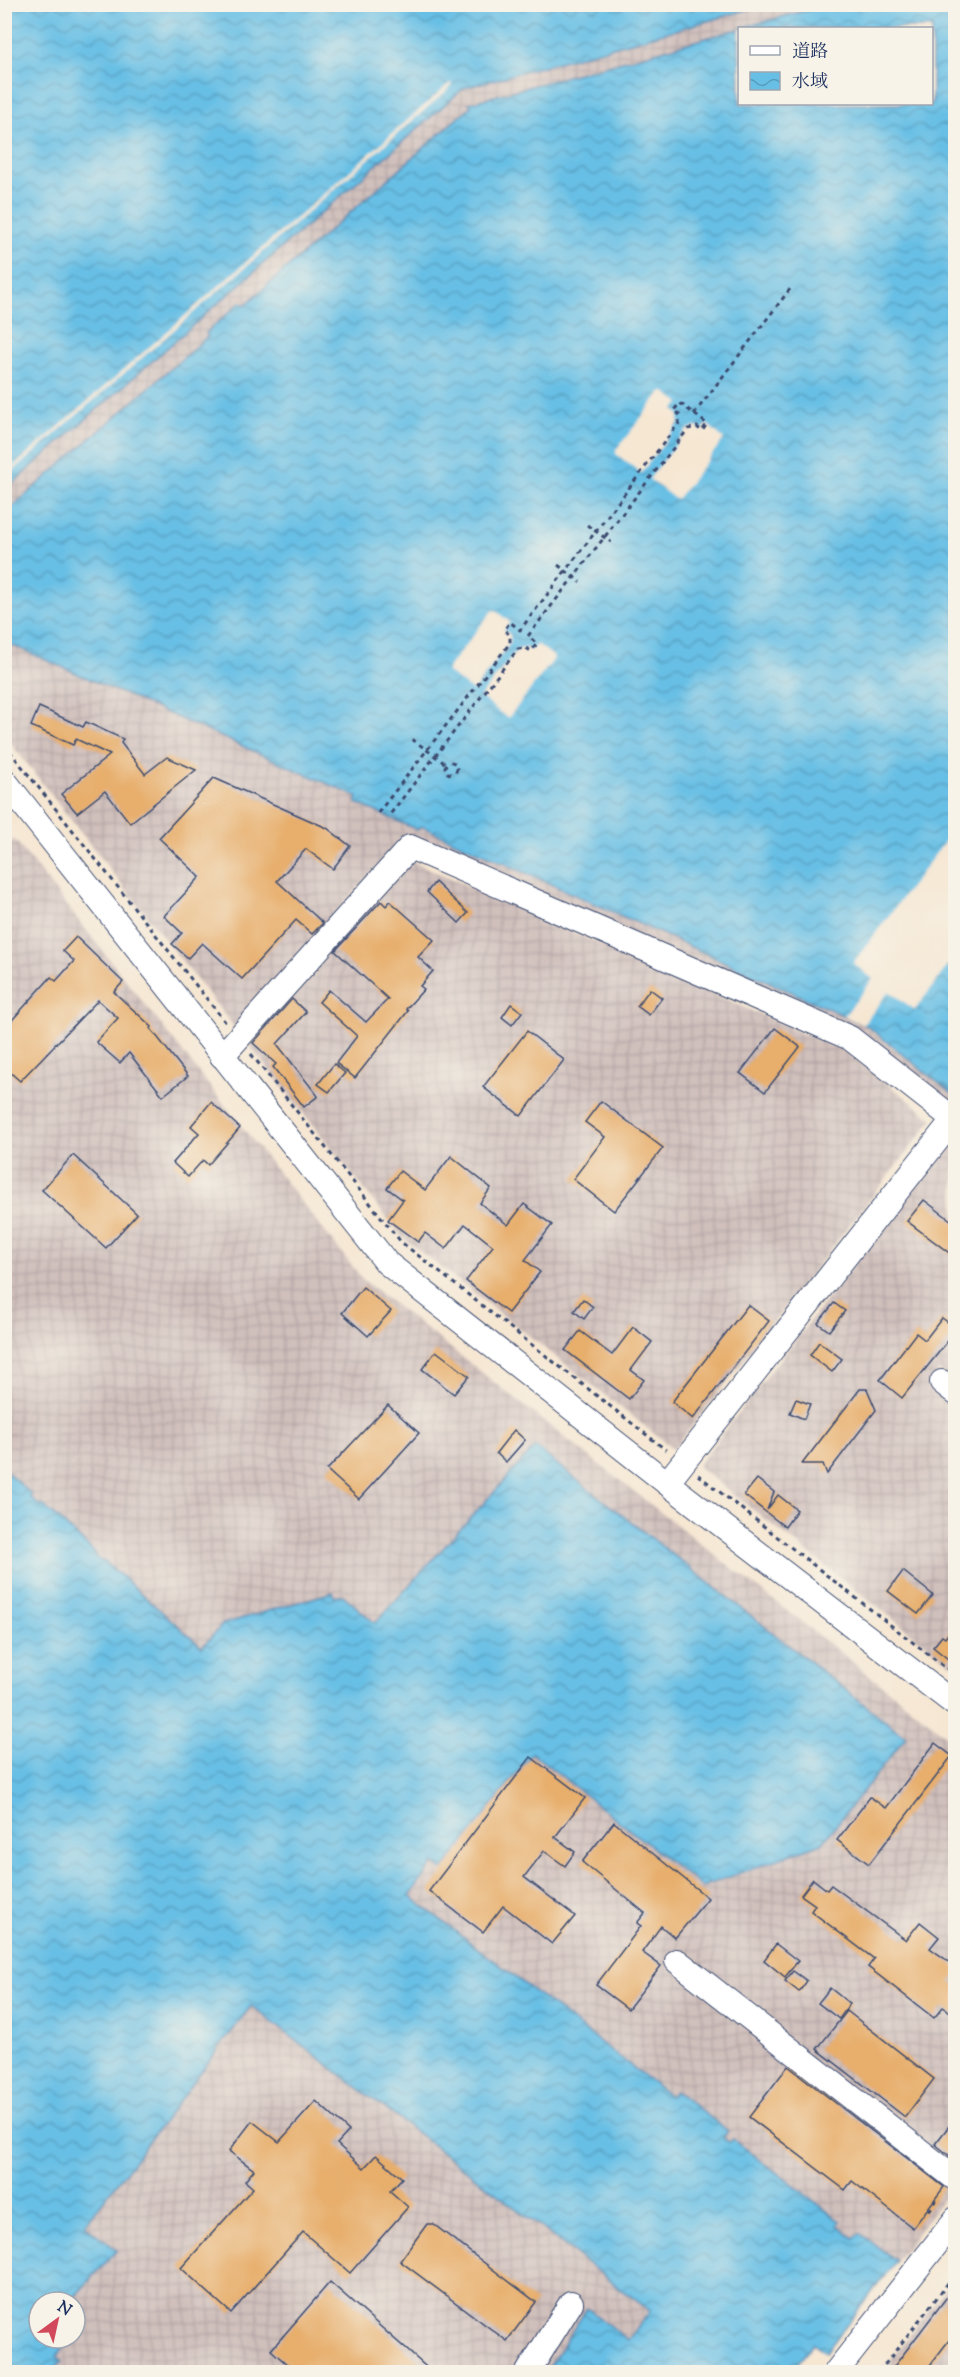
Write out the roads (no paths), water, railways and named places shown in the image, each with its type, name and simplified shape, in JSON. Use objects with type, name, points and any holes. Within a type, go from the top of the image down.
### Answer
[{"type":"street","points":[[4,780],[230,1047],[387,1263],[667,1483],[953,1690]]},
{"type":"street","points":[[230,1047],[410,848],[850,1038],[954,1121],[667,1483]]},
{"type":"street","points":[[677,1962],[956,2178]]},
{"type":"street","points":[[836,2373],[956,2219]]},
{"type":"street","points":[[857,2373],[956,2246]]},
{"type":"street","points":[[528,2373],[571,2302]]},
{"type":"water","points":[[5,5],[766,5],[464,88],[5,490]]},
{"type":"water","points":[[827,5],[955,5],[955,1096],[867,1026],[421,826],[418,830],[356,803],[358,797],[5,642],[4,514],[208,336],[206,333],[241,302],[245,305],[471,106],[469,103],[738,29],[738,105],[933,105],[933,27],[744,27]]},
{"type":"water","points":[[535,1447],[906,1737],[822,1843],[702,1887],[532,1753],[443,1870],[434,1863],[410,1896],[670,2096],[675,2091],[728,2131],[723,2138],[729,2142],[733,2139],[840,2221],[838,2225],[854,2238],[860,2233],[896,2261],[826,2352],[813,2343],[790,2372],[546,2372],[587,2308],[628,2340],[650,2311],[251,2006],[85,2225],[117,2250],[81,2290],[27,2290],[27,2350],[62,2350],[57,2356],[62,2362],[53,2372],[5,2372],[5,1470],[32,1495],[30,1497],[41,1507],[43,1505],[96,1554],[95,1556],[102,1562],[104,1561],[202,1647],[223,1624],[333,1592],[335,1597],[343,1595],[375,1623]]}]
